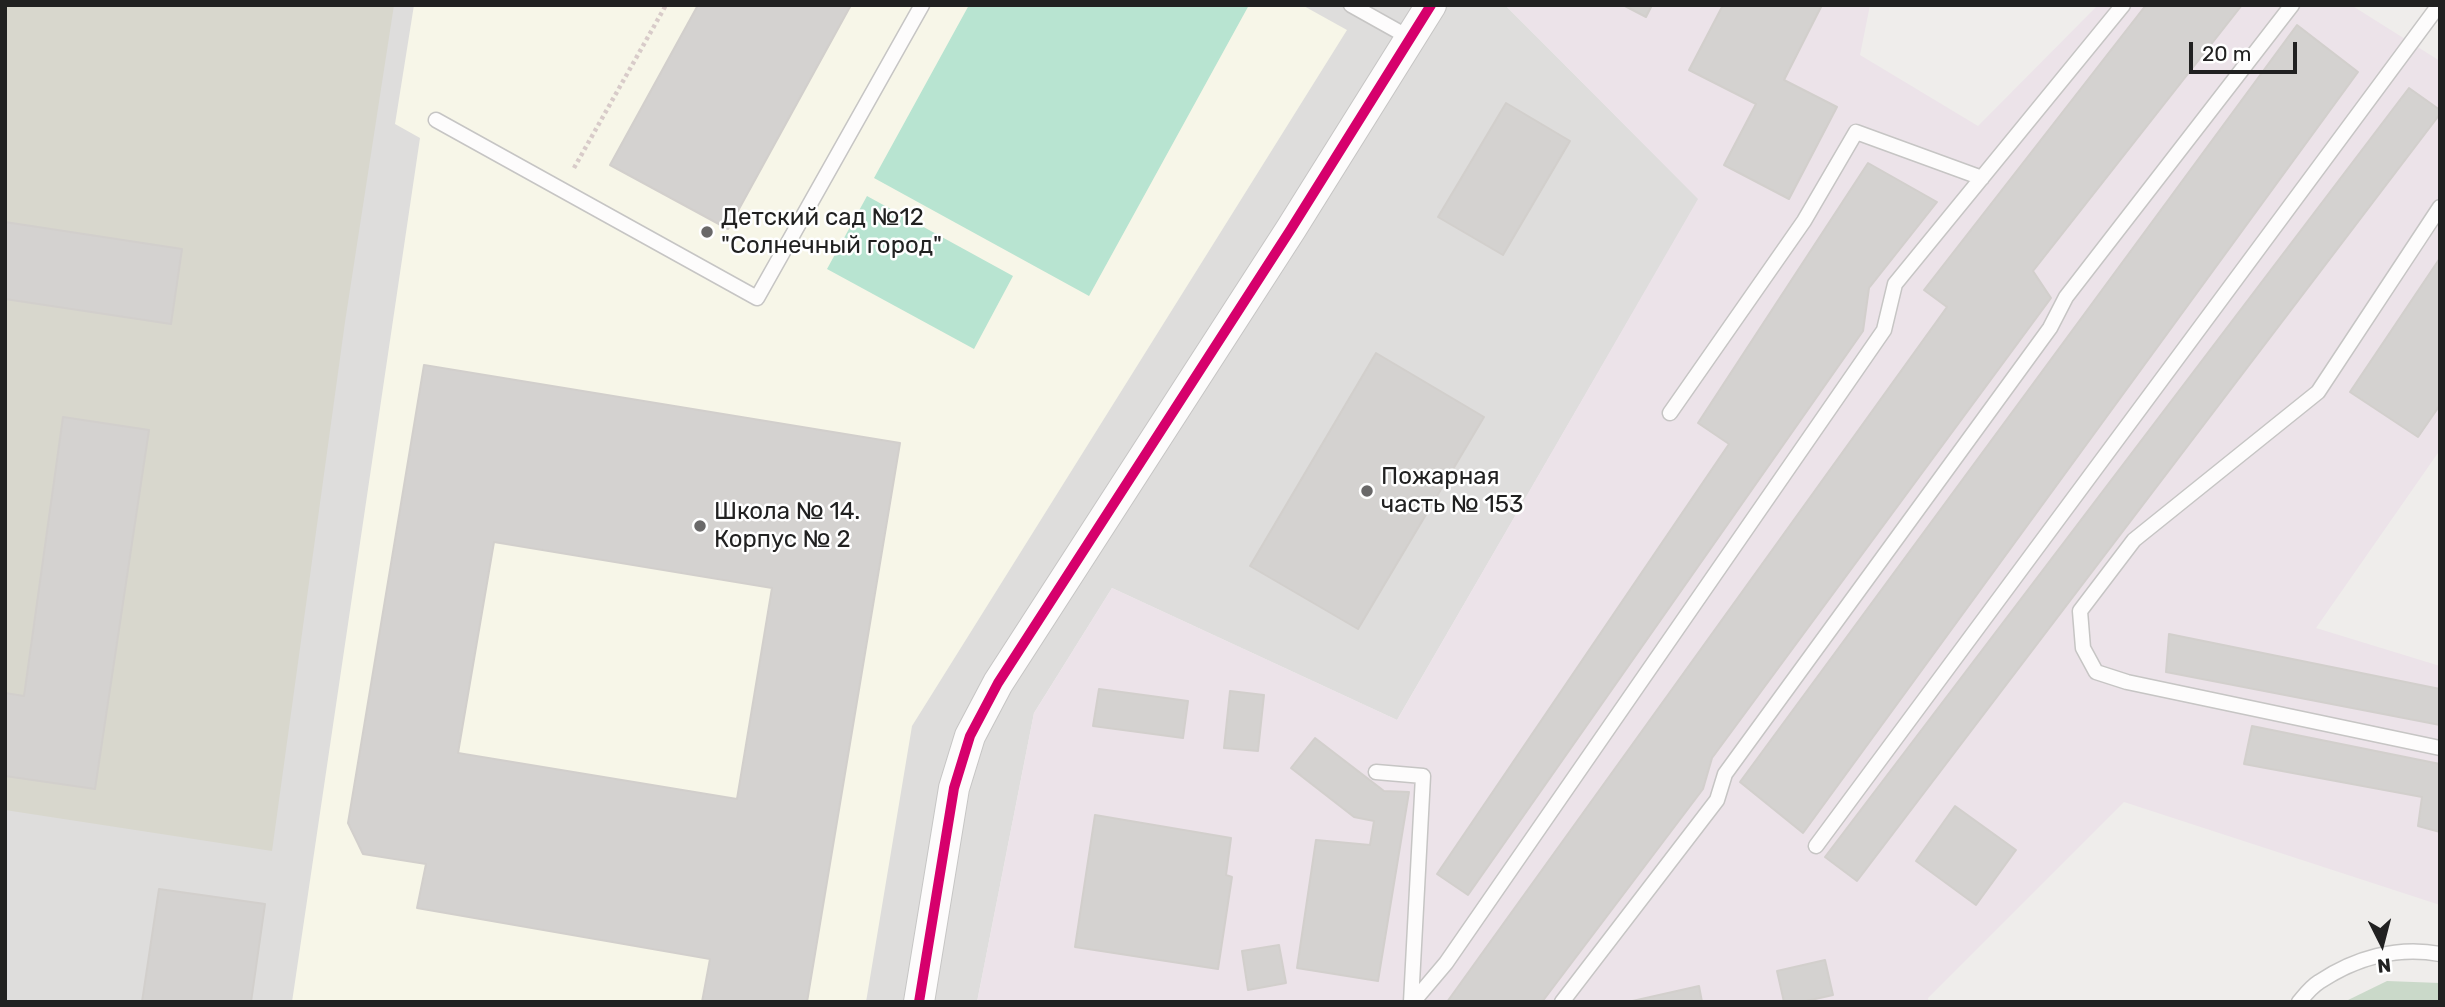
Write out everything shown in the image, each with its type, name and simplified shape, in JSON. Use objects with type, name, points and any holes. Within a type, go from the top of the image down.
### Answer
[{"type":"street","points":[[919,1002],[954,788],[971,736],[998,683],[1291,229],[1431,5]]},
{"type":"lane","points":[[436,120],[757,298],[922,5]]},
{"type":"lane","points":[[1351,5],[1410,38]]},
{"type":"lane","points":[[1412,1002],[1446,963],[1884,330],[1895,285],[2123,5]]},
{"type":"lane","points":[[1562,1002],[1717,800],[1725,774],[2050,328],[2066,298],[2292,5]]},
{"type":"lane","points":[[1816,846],[2439,5]]},
{"type":"lane","points":[[1671,413],[1804,222],[1856,132],[1982,178]]},
{"type":"lane","points":[[2440,207],[2319,392],[2134,540],[2080,611],[2083,648],[2096,672],[2127,682],[2440,748]]},
{"type":"lane","points":[[1376,772],[1423,776],[1412,1002]]},
{"type":"lane","points":[[2300,1002],[2317,983],[2368,957],[2418,950],[2440,954]]},
{"type":"path","points":[[562,190],[666,5]]},
{"type":"shaded area","points":[[5,5],[1505,5],[1699,199],[1397,720],[1112,588],[1034,713],[977,1002],[5,1002]]},
{"type":"shaded area","points":[[5,5],[394,5],[345,322],[272,851],[5,810]]},
{"type":"shaded area","name":"Школа № 14. Корпус № 2","points":[[414,5],[1302,5],[1347,30],[912,726],[866,1002],[292,1002],[420,138],[395,124]]},
{"type":"shaded area","points":[[1505,5],[1870,5],[1860,55],[1978,126],[2098,5],[2351,5],[2440,61],[2440,450],[2316,628],[2440,666],[2440,905],[2124,802],[1928,998],[1929,1002],[977,1002],[1034,713],[1112,588],[1397,720],[1698,199]]},
{"type":"green space","points":[[969,5],[1249,5],[1089,296],[874,178]]},
{"type":"green space","points":[[867,196],[1013,276],[974,349],[827,269]]},
{"type":"green space","points":[[2387,981],[2440,983],[2440,1002],[2344,1002]]},
{"type":"building","points":[[698,5],[851,5],[728,229],[610,165]]},
{"type":"building","points":[[1623,5],[1652,5],[1646,17]]},
{"type":"building","points":[[1723,5],[1822,5],[1784,80],[1837,107],[1789,199],[1724,165],[1756,104],[1689,70]]},
{"type":"building","points":[[2146,5],[2242,5],[2033,271],[2051,298],[1712,758],[1703,789],[1542,1002],[1447,1002],[1947,307],[1924,290]]},
{"type":"building","points":[[2297,25],[2358,72],[1803,833],[1740,782]]},
{"type":"building","points":[[2409,88],[2440,110],[2440,114],[1857,881],[1825,857]]},
{"type":"building","points":[[1506,103],[1570,141],[1503,255],[1438,217]]},
{"type":"building","points":[[1868,163],[1937,202],[1869,288],[1863,331],[1468,895],[1437,874],[1729,444],[1698,423]]},
{"type":"building","points":[[5,222],[182,249],[171,324],[5,299]]},
{"type":"building","points":[[2440,258],[2440,405],[2418,437],[2350,392]]},
{"type":"building","name":"Пожарная часть № 153","points":[[1376,353],[1484,417],[1358,629],[1250,566]]},
{"type":"building","points":[[424,365],[900,443],[807,1002],[702,1002],[710,959],[417,908],[426,864],[363,854],[348,823]],"holes":[[[494,542],[772,588],[737,799],[458,753]]]},
{"type":"building","points":[[63,417],[149,430],[95,789],[5,776],[5,693],[24,696]]},
{"type":"building","points":[[2169,634],[2440,689],[2440,725],[2166,672]]},
{"type":"building","points":[[1099,689],[1188,701],[1183,738],[1093,726]]},
{"type":"building","points":[[1230,691],[1264,695],[1258,751],[1224,748]]},
{"type":"building","points":[[2252,726],[2440,764],[2440,832],[2418,826],[2422,797],[2244,764]]},
{"type":"building","points":[[1315,738],[1384,791],[1409,792],[1378,981],[1297,968],[1316,840],[1370,845],[1374,821],[1354,817],[1291,768]]},
{"type":"building","points":[[1955,806],[2016,850],[1976,905],[1916,861]]},
{"type":"building","points":[[1095,815],[1231,838],[1226,875],[1232,877],[1218,969],[1075,947]]},
{"type":"building","points":[[159,889],[265,904],[251,1002],[142,1002]]},
{"type":"building","points":[[1279,945],[1286,983],[1248,990],[1242,951]]},
{"type":"building","points":[[1825,960],[1833,995],[1802,1002],[1784,1002],[1777,971]]},
{"type":"building","points":[[1699,986],[1702,1002],[1628,1002]]},
{"type":"cycle path","points":[[919,1002],[954,788],[970,736],[998,683],[1291,229],[1431,5]]},
{"type":"place","name":"Детский сад №12 \"Солнечный город\"","points":[[707,232]]},
{"type":"place","name":"Пожарная часть № 153","points":[[1367,491]]},
{"type":"place","name":"Школа № 14. Корпус № 2","points":[[700,526]]}]
